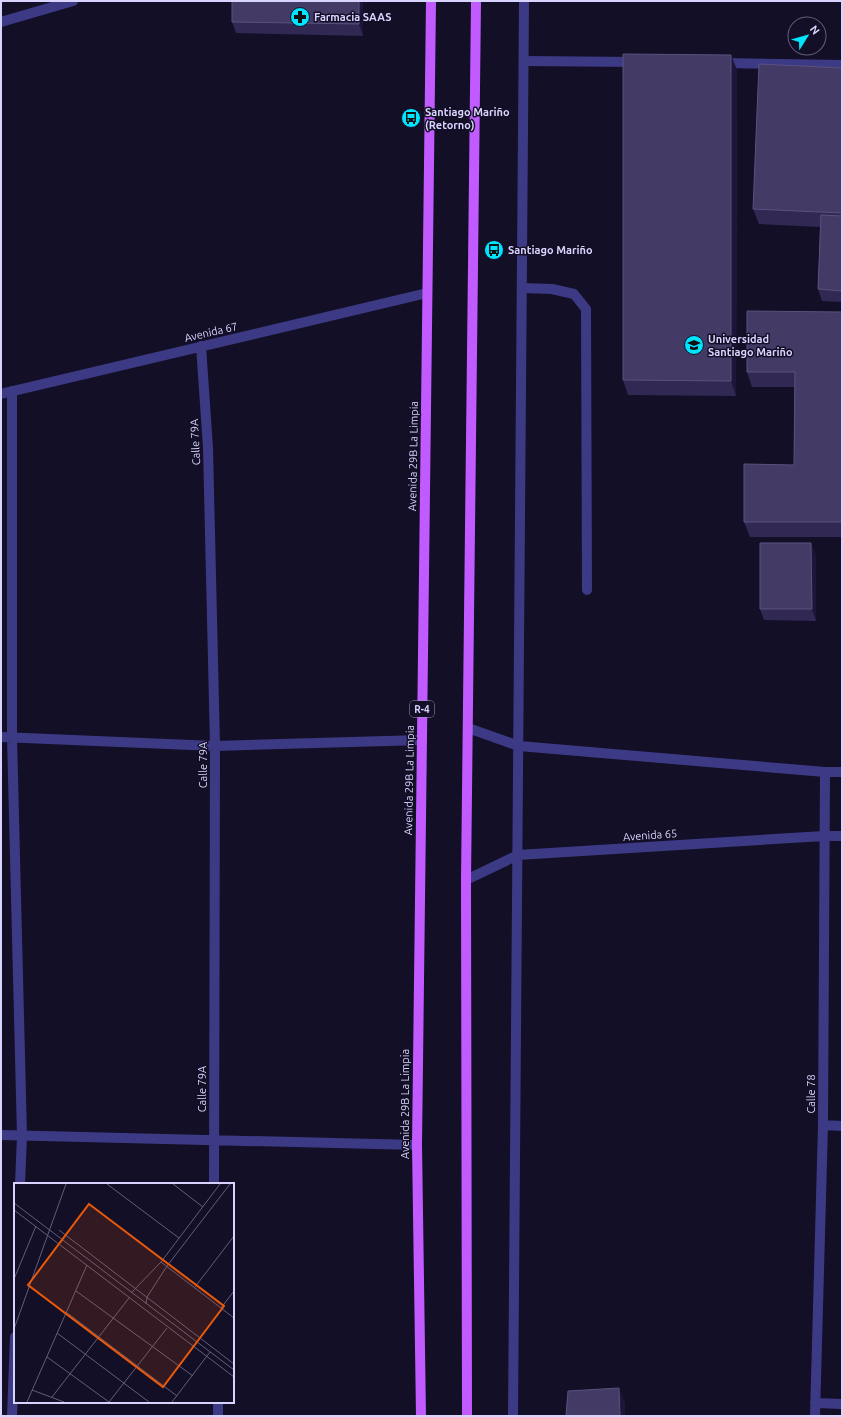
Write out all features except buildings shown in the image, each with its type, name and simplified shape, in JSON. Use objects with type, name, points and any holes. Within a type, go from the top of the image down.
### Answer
[{"type":"main road","name":"Avenida 29B La Limpia","points":[[421,1416],[417,1145],[431,1]]},
{"type":"main road","points":[[467,1416],[466,880],[476,1]]},
{"type":"street","points":[[1,22],[73,1]]},
{"type":"street","points":[[513,1416],[524,1]]},
{"type":"street","points":[[524,61],[646,62]]},
{"type":"street","points":[[709,63],[842,66]]},
{"type":"street","points":[[522,288],[552,289],[574,294],[586,309],[587,590]]},
{"type":"street","name":"Avenida 67","points":[[1,394],[427,293]]},
{"type":"street","name":"Calle 79A","points":[[201,346],[208,448],[215,746],[214,1183]]},
{"type":"street","points":[[12,391],[12,737],[22,1136],[20,1183]]},
{"type":"street","points":[[468,728],[519,746],[825,772],[842,772]]},
{"type":"street","points":[[1,737],[215,746],[422,740]]},
{"type":"street","name":"Calle 78","points":[[815,1416],[823,1125],[825,772]]},
{"type":"street","name":"Avenida 65","points":[[466,880],[518,855],[842,836]]},
{"type":"street","points":[[823,1125],[842,1126]]},
{"type":"street","points":[[1,1135],[417,1145]]},
{"type":"street","points":[[12,1416],[14,1363]]},
{"type":"street","points":[[218,1403],[218,1416]]},
{"type":"street","points":[[815,1403],[842,1404]]},
{"type":"place","name":"Farmacia SAAS","points":[[300,17]]},
{"type":"place","name":"Santiago Mariño (Retorno)","points":[[411,118]]},
{"type":"place","name":"Santiago Mariño","points":[[494,250]]},
{"type":"place","name":"Universidad Santiago Mariño","points":[[694,345]]}]
